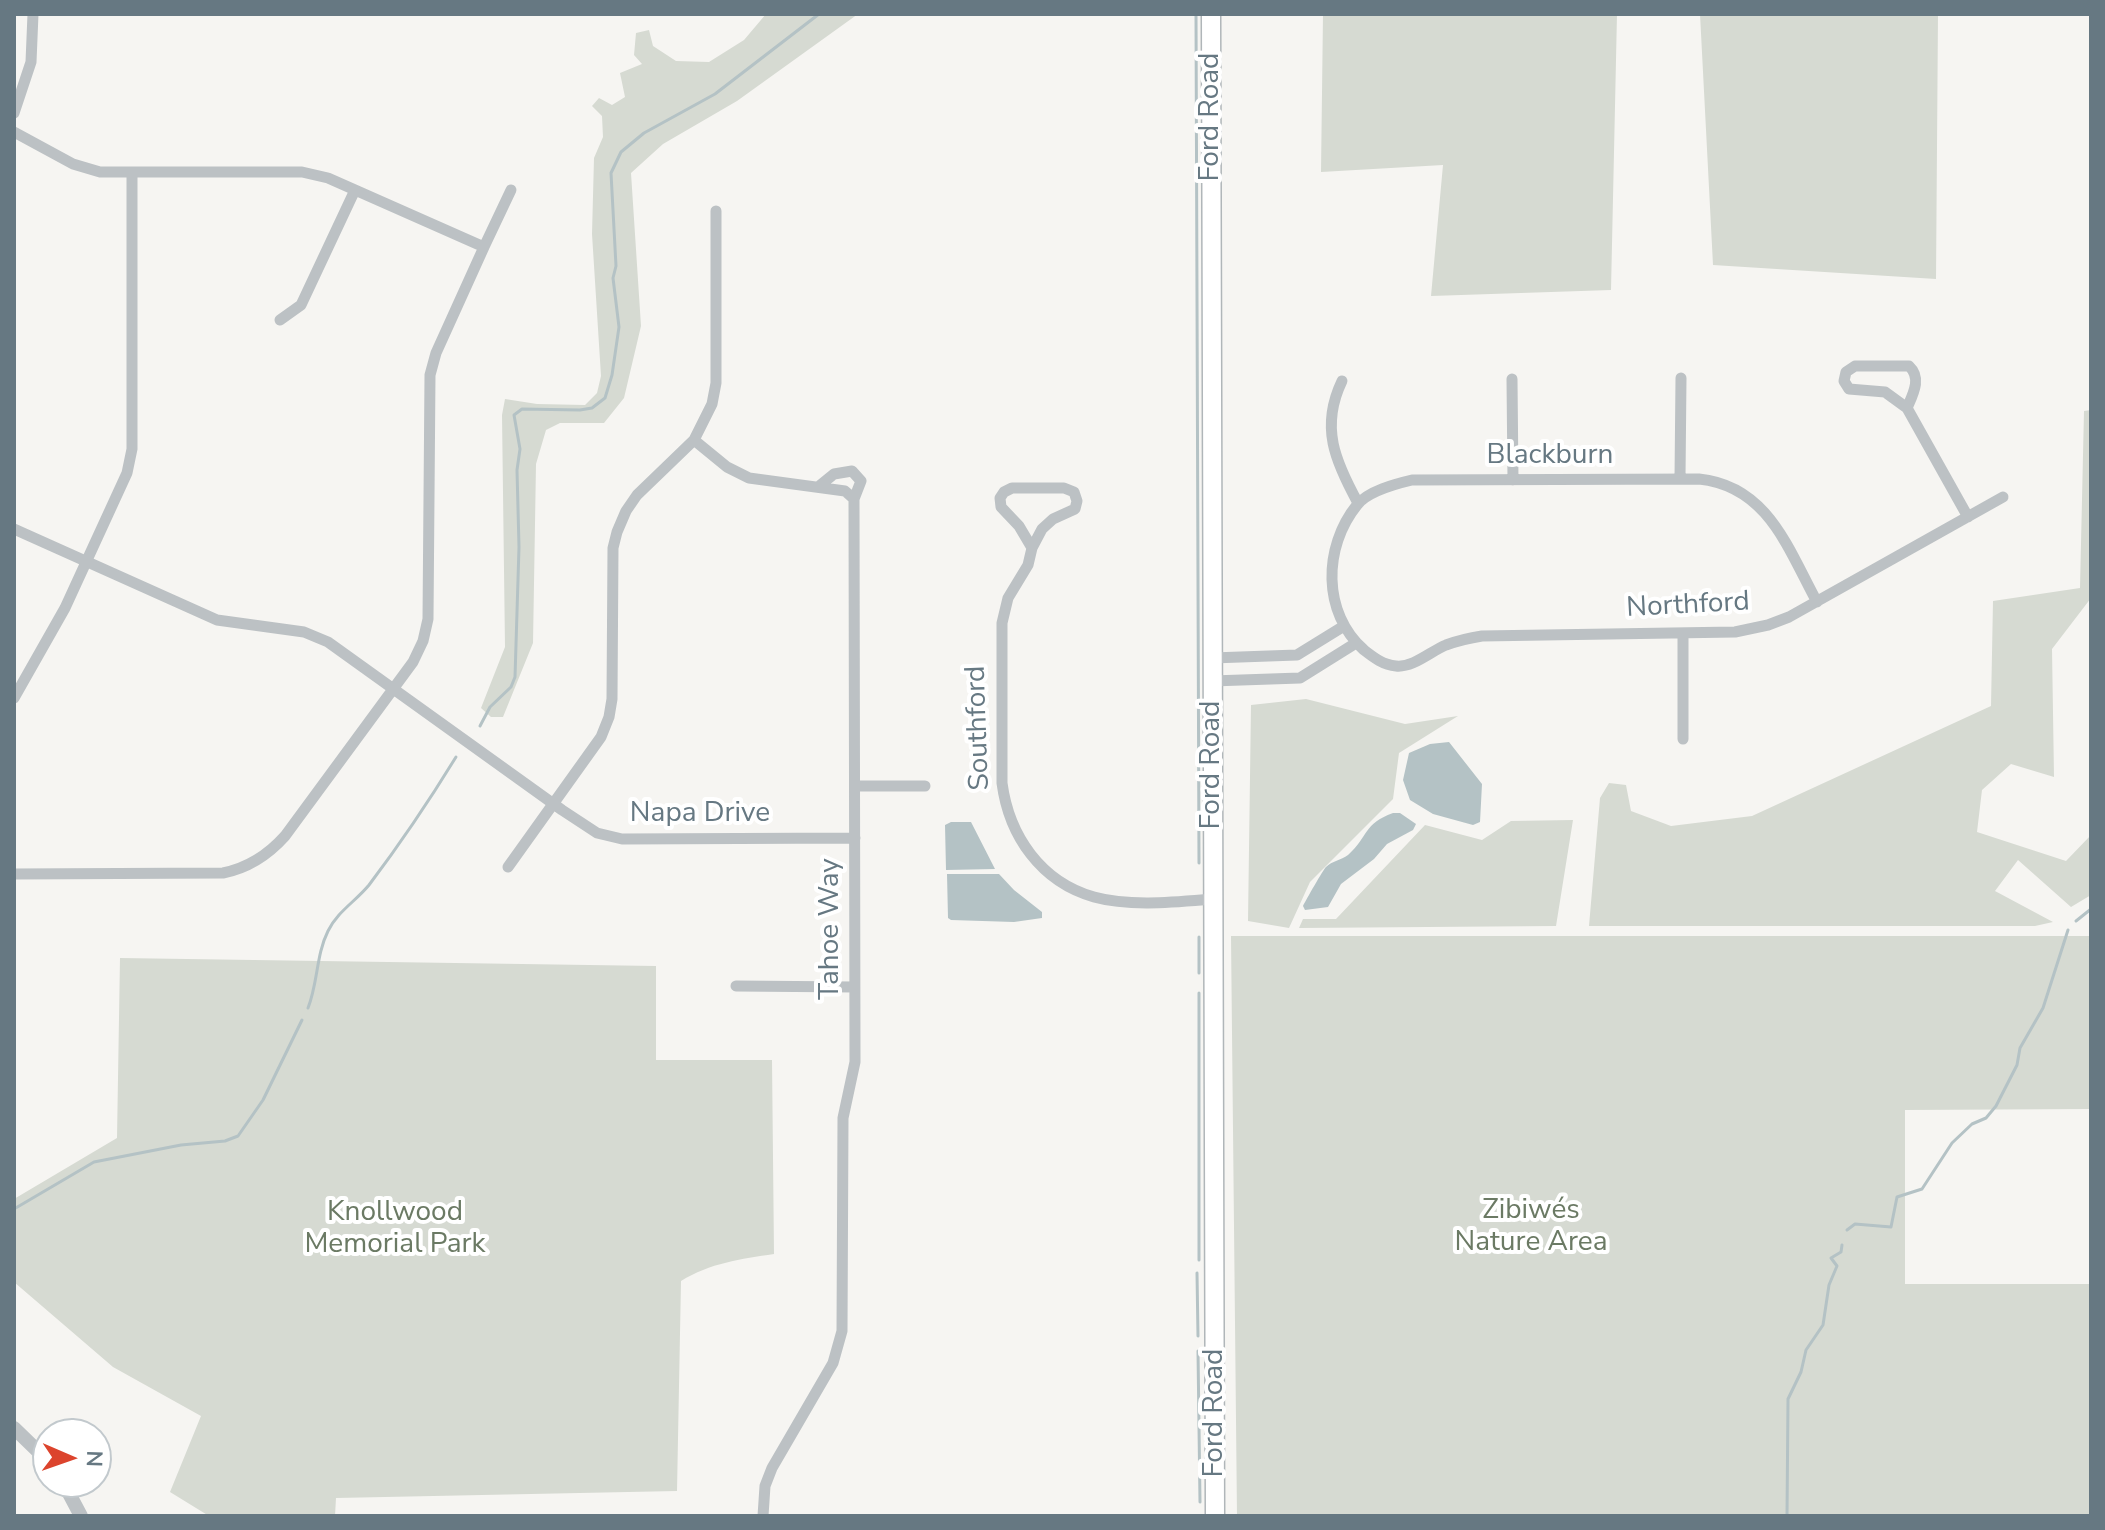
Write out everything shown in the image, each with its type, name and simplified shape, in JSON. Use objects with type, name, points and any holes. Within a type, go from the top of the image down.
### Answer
[{"type":"main road","name":"Ford Road","points":[[1211,14],[1215,1516]]},
{"type":"street","points":[[14,113],[31,62],[33,14]]},
{"type":"street","points":[[14,132],[85,169],[100,172],[302,172],[328,178],[484,247]]},
{"type":"street","points":[[14,698],[65,608],[127,473],[132,449],[132,172]]},
{"type":"street","points":[[280,320],[301,305],[355,190]]},
{"type":"street","points":[[14,874],[213,873],[246,866],[267,854],[285,836],[420,652],[428,619],[431,368],[511,190]]},
{"type":"street","points":[[508,867],[601,737],[609,717],[612,699],[613,548],[626,511],[637,495],[694,440],[712,404],[716,383],[716,211]]},
{"type":"street","points":[[1907,408],[1917,378],[1909,366],[1855,366],[1846,372],[1844,381],[1849,389],[1885,392],[1907,408],[1968,517]]},
{"type":"street","points":[[1680,478],[1681,378]]},
{"type":"street","points":[[1512,379],[1513,480]]},
{"type":"street","points":[[1212,658],[1297,655],[1344,626],[1333,595],[1332,563],[1337,542],[1358,503],[1339,468],[1330,428],[1333,401],[1342,381]]},
{"type":"street","points":[[694,440],[727,467],[749,478],[845,491],[852,494],[854,499]]},
{"type":"street","name":"Tahoe Way","points":[[763,1516],[765,1486],[772,1468],[833,1363],[840,1342],[843,1118],[855,1062],[854,499],[861,481],[852,471],[834,474],[818,487]]},
{"type":"street","name":"Blackburn","points":[[1358,503],[1391,485],[1412,480],[1680,478],[1719,482],[1750,498],[1780,532],[1817,602]]},
{"type":"street","name":"Southford","points":[[1032,548],[1019,526],[1001,507],[1000,498],[1004,492],[1012,488],[1064,488],[1074,492],[1077,501],[1075,509],[1046,524],[1032,548],[1028,565],[1008,598],[1002,623],[1002,783],[1008,813],[1017,835],[1045,871],[1095,897],[1147,901],[1213,899]]},
{"type":"street","name":"Northford","points":[[1344,626],[1356,643],[1375,660],[1397,667],[1445,646],[1482,636],[1683,634],[1758,628],[1789,617],[2003,497]]},
{"type":"street","name":"Napa Drive","points":[[14,529],[217,620],[315,636],[339,648],[475,749],[597,833],[622,839],[855,838]]},
{"type":"street","points":[[1683,634],[1683,739]]},
{"type":"street","points":[[1212,681],[1300,678],[1356,643]]},
{"type":"street","points":[[855,786],[925,786]]},
{"type":"street","points":[[736,986],[854,987]]},
{"type":"street","points":[[14,1428],[32,1445]]},
{"type":"street","points":[[71,1498],[81,1516]]},
{"type":"green space","points":[[766,14],[858,14],[737,101],[663,144],[631,173],[641,326],[624,398],[604,423],[560,423],[546,430],[536,464],[533,643],[503,717],[491,717],[481,708],[505,647],[502,415],[505,399],[537,404],[585,405],[597,393],[601,376],[592,234],[594,158],[603,137],[602,116],[592,106],[599,98],[612,105],[625,97],[620,73],[642,64],[634,55],[636,33],[649,30],[653,46],[676,61],[709,62],[744,40]]},
{"type":"green space","points":[[1323,14],[1617,14],[1611,290],[1431,296],[1443,165],[1321,172]]},
{"type":"green space","points":[[1700,14],[1938,14],[1936,279],[1713,265]]},
{"type":"green space","points":[[2091,410],[2091,598],[2052,649],[2054,777],[2011,764],[1982,790],[1977,832],[2066,861],[2091,835],[2091,895],[2071,907],[2018,860],[1995,891],[2053,922],[2035,926],[1589,926],[1600,798],[1609,783],[1626,785],[1631,811],[1671,826],[1752,816],[1991,706],[1993,601],[2080,588],[2084,411]]},
{"type":"green space","points":[[1306,699],[1405,724],[1458,716],[1399,753],[1393,799],[1310,882],[1289,928],[1248,921],[1251,705]]},
{"type":"green space","points":[[1573,820],[1556,926],[1299,928],[1303,919],[1336,919],[1425,825],[1482,840],[1511,821]]},
{"type":"green space","name":"Zibiwés Nature Area","points":[[1231,936],[2091,936],[2091,1109],[1905,1110],[1905,1284],[2091,1284],[2091,1516],[1237,1516]]},
{"type":"green space","name":"Knollwood Memorial Park","points":[[120,958],[656,966],[656,1060],[772,1060],[774,1254],[714,1266],[681,1281],[677,1491],[336,1498],[335,1516],[209,1516],[170,1492],[201,1416],[113,1367],[14,1282],[14,1199],[117,1138]]},
{"type":"shaded area","points":[[1449,742],[1482,784],[1480,822],[1473,825],[1433,814],[1410,800],[1403,780],[1409,753],[1430,744]]},
{"type":"shaded area","points":[[1393,813],[1400,813],[1416,824],[1413,830],[1387,844],[1374,859],[1341,884],[1328,907],[1305,910],[1303,906],[1326,867],[1348,855],[1371,826]]},
{"type":"shaded area","points":[[971,822],[995,869],[946,870],[945,825]]},
{"type":"shaded area","points":[[947,874],[999,874],[1042,912],[1042,918],[1014,922],[951,920],[948,918]]},
{"type":"waterway","points":[[480,726],[490,707],[511,687],[515,677],[519,547],[517,470],[520,449],[514,415],[522,409],[592,408],[605,398],[612,375],[619,327],[613,278],[616,266],[611,173],[621,152],[644,133],[715,94],[819,14]]},
{"type":"waterway","points":[[1196,14],[1199,863]]},
{"type":"waterway","points":[[308,1008],[321,950],[332,924],[381,870],[456,757]]},
{"type":"waterway","points":[[2076,921],[2091,909]]},
{"type":"waterway","points":[[1847,1230],[1855,1224],[1891,1227],[1897,1197],[1922,1189],[1952,1143],[1972,1124],[1986,1118],[1996,1106],[2017,1065],[2020,1048],[2043,1008],[2068,930]]},
{"type":"waterway","points":[[1199,937],[1199,973]]},
{"type":"waterway","points":[[1199,993],[1199,1260]]},
{"type":"waterway","points":[[14,1209],[94,1162],[181,1145],[225,1141],[238,1136],[263,1100],[302,1020]]},
{"type":"waterway","points":[[1787,1516],[1788,1399],[1801,1372],[1806,1350],[1823,1325],[1829,1285],[1837,1266],[1831,1258],[1841,1252],[1842,1245]]},
{"type":"waterway","points":[[1197,1273],[1198,1336]]},
{"type":"waterway","points":[[1198,1351],[1200,1502]]}]
